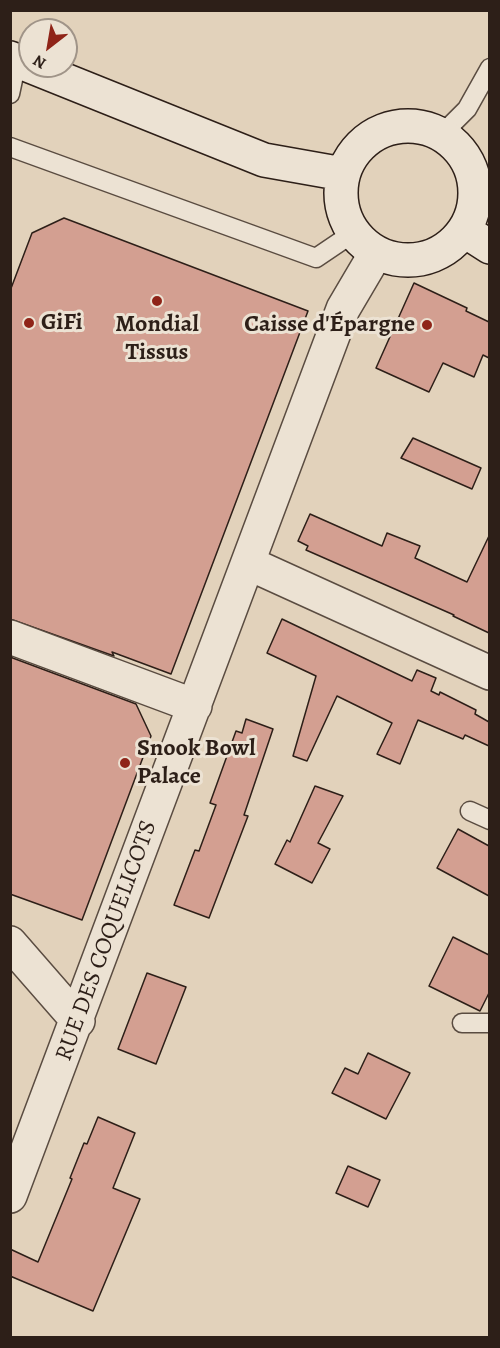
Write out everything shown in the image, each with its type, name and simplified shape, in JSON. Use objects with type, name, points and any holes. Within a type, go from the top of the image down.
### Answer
[{"type":"street","points":[[14,59],[264,160],[343,174]]},
{"type":"street","points":[[409,125],[442,134],[460,148],[471,168],[476,189],[474,211],[477,239],[451,246],[434,256],[415,261],[394,260],[364,243],[346,219],[341,204],[340,189],[343,174],[356,151],[375,134],[409,125]]},
{"type":"street","name":"RUE DES COQUELICOTS","points":[[10,1196],[78,1021],[343,309],[364,243]]},
{"type":"street","points":[[248,563],[489,674]]},
{"type":"street","points":[[10,637],[195,706]]},
{"type":"street","points":[[10,943],[78,1021]]},
{"type":"lane","points":[[10,94],[14,59]]},
{"type":"lane","points":[[442,134],[467,108],[489,68]]},
{"type":"lane","points":[[10,147],[316,258],[364,243]]},
{"type":"lane","points":[[470,811],[489,820]]},
{"type":"lane","points":[[462,1023],[489,1023]]},
{"type":"building","points":[[64,218],[308,311],[171,674],[10,619],[10,291],[32,233]]},
{"type":"building","name":"Caisse d'Épargne","points":[[414,283],[467,308],[466,311],[489,322],[489,358],[483,355],[474,377],[443,363],[429,392],[376,368]]},
{"type":"building","points":[[413,438],[481,468],[472,489],[401,458]]},
{"type":"building","points":[[310,514],[382,546],[387,533],[420,546],[415,558],[467,582],[489,536],[489,633],[454,615],[306,550],[308,546],[298,541]]},
{"type":"building","points":[[282,619],[412,681],[417,670],[436,678],[431,691],[439,695],[440,692],[476,710],[475,714],[489,722],[489,746],[465,735],[463,739],[418,720],[400,764],[377,754],[392,723],[337,696],[307,761],[293,756],[316,676],[267,653]]},
{"type":"building","points":[[10,657],[136,704],[151,736],[82,920],[10,894]]},
{"type":"building","points":[[246,719],[273,729],[244,815],[248,816],[209,918],[174,905],[195,850],[199,851],[216,805],[210,803],[236,731],[242,733]]},
{"type":"building","points":[[315,786],[343,796],[318,843],[330,849],[312,883],[275,864],[287,840],[290,842]]},
{"type":"building","points":[[458,829],[489,846],[489,896],[437,868]]},
{"type":"building","points":[[453,937],[489,955],[489,993],[480,1011],[429,986]]},
{"type":"building","points":[[147,973],[186,987],[156,1064],[118,1049]]},
{"type":"building","points":[[368,1053],[410,1073],[386,1119],[332,1093],[345,1068],[358,1074]]},
{"type":"building","points":[[98,1117],[135,1133],[113,1188],[140,1199],[93,1311],[10,1276],[10,1249],[38,1262],[84,1143],[87,1144]]},
{"type":"building","points":[[348,1166],[380,1180],[368,1207],[336,1193]]},
{"type":"place","name":"Mondial Tissus","points":[[157,301]]},
{"type":"place","name":"GiFi","points":[[29,323]]},
{"type":"place","name":"Caisse d'Épargne","points":[[427,325]]},
{"type":"place","name":"Snook Bowl Palace","points":[[125,763]]}]
